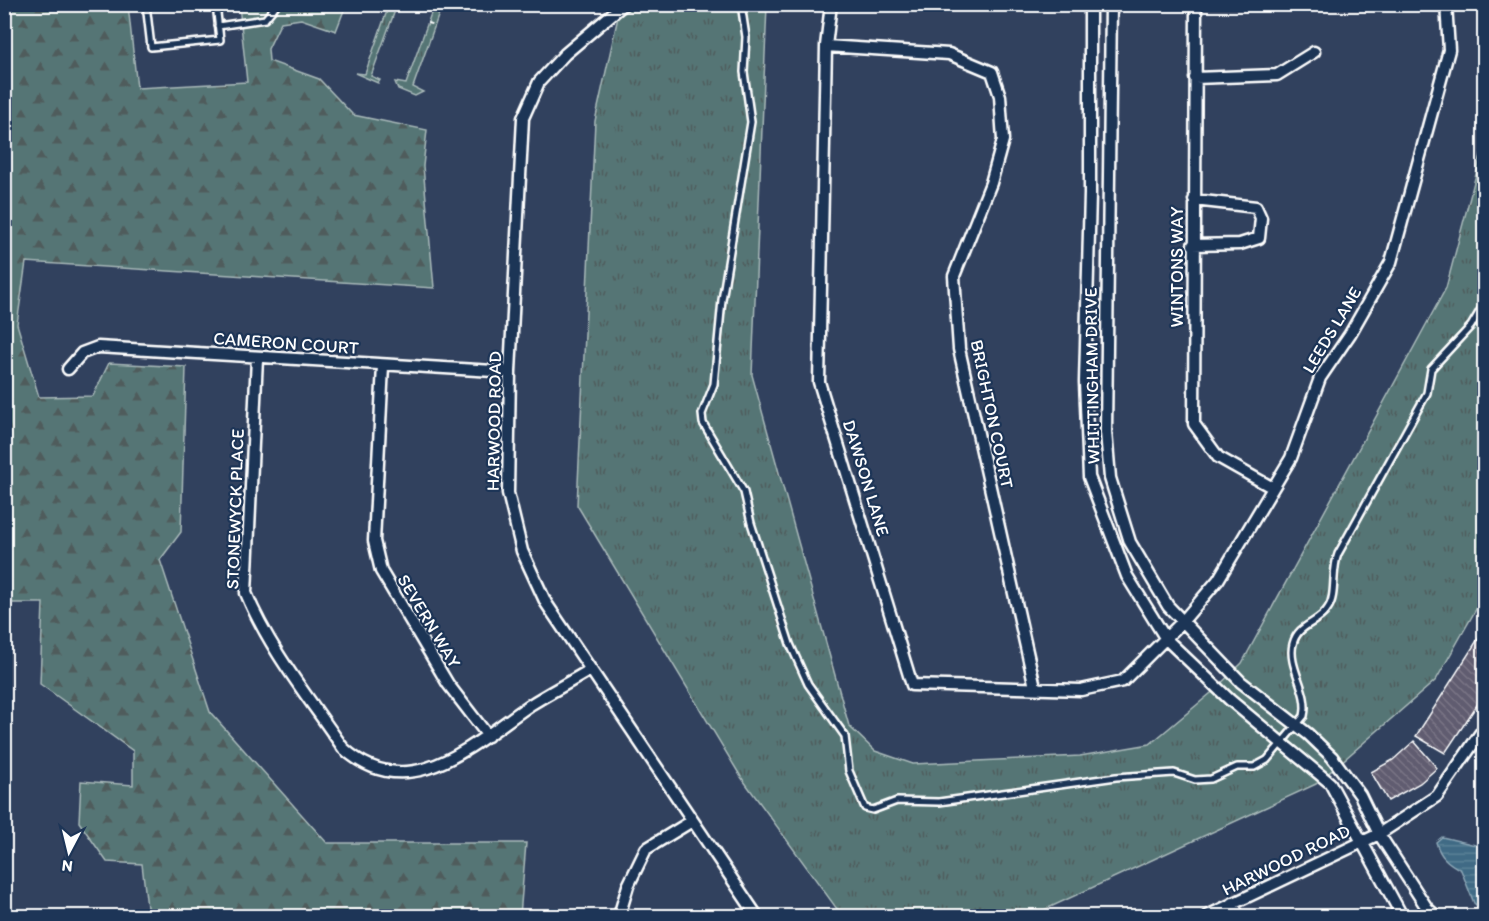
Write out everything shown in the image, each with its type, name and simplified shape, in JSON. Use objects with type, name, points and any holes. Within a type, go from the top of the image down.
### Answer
[{"type":"street","name":"HARWOOD ROAD","points":[[624,4],[565,54],[539,82],[523,118],[510,372],[508,493],[522,551],[546,603],[758,916]]},
{"type":"street","name":"DAWSON LANE","points":[[831,4],[826,46],[819,382],[912,685],[1081,690],[1123,681],[1166,639]]},
{"type":"street","name":"WHITTINGHAM DRIVE","points":[[1090,4],[1090,195],[1085,382],[1089,477],[1127,576],[1166,639],[1230,700],[1330,783],[1360,843],[1402,916]]},
{"type":"street","name":"WHITTINGHAM DRIVE","points":[[1111,4],[1106,432],[1110,478],[1130,542],[1163,599],[1183,621],[1241,682],[1332,757],[1360,795],[1379,834],[1427,908],[1436,916]]},
{"type":"street","name":"WINTONS WAY","points":[[1196,4],[1193,245],[1194,424],[1218,457],[1274,488]]},
{"type":"street","name":"LEEDS LANE","points":[[1166,639],[1218,580],[1292,458],[1320,378],[1350,334],[1391,262],[1449,50],[1446,4]]},
{"type":"street","name":"BRIGHTON COURT","points":[[826,46],[949,54],[992,72],[1000,96],[1003,140],[991,183],[954,276],[959,349],[1035,687]]},
{"type":"street","points":[[1195,78],[1277,75],[1314,52]]},
{"type":"street","points":[[1193,245],[1240,244],[1259,238],[1261,218],[1256,207],[1194,200]]},
{"type":"street","name":"CAMERON COURT","points":[[68,369],[82,353],[98,347],[510,372]]},
{"type":"street","name":"STONEWYCK PLACE","points":[[257,358],[246,593],[254,614],[280,656],[344,748],[356,759],[378,769],[403,774],[441,765],[488,736],[531,705],[590,670]]},
{"type":"street","name":"SEVERN WAY","points":[[383,366],[374,541],[381,571],[448,684],[488,736]]},
{"type":"street","name":"HARWOOD ROAD","points":[[1207,916],[1379,834],[1437,796],[1485,728]]},
{"type":"street","points":[[619,916],[628,886],[646,849],[692,821]]},
{"type":"street","points":[[1233,903],[1238,916]]},
{"type":"lane","points":[[146,4],[151,47],[220,40],[216,4]]},
{"type":"lane","points":[[218,26],[265,20],[277,4]]},
{"type":"lane","points":[[741,4],[746,36],[744,72],[751,122],[722,300],[714,384],[702,414],[703,423],[744,492],[789,644],[808,684],[845,736],[849,771],[865,808],[873,810],[897,801],[939,802],[1116,777],[1174,773],[1194,780],[1211,779],[1237,767],[1254,767],[1260,764],[1296,725],[1305,711],[1301,683],[1292,658],[1293,644],[1298,632],[1328,610],[1332,600],[1332,575],[1338,554],[1427,393],[1431,369],[1471,326],[1485,304]]},
{"type":"path","points":[[428,23],[435,25]]},
{"type":"green space","points":[[4,5],[128,5],[137,88],[247,82],[239,5],[346,5],[336,31],[301,19],[281,22],[268,49],[269,61],[319,79],[353,115],[427,130],[423,166],[434,288],[26,262],[17,324],[39,397],[93,396],[109,363],[186,367],[181,532],[160,560],[210,712],[327,843],[526,843],[520,916],[148,916],[142,864],[107,862],[79,822],[81,781],[133,785],[133,751],[40,684],[43,603],[5,603]]},
{"type":"green space","points":[[389,5],[397,5],[371,76],[380,80],[378,83],[355,73],[365,74]]},
{"type":"green space","points":[[434,5],[442,5],[413,87],[423,92],[415,96],[398,89],[395,82],[406,84]]},
{"type":"green space","points":[[624,5],[767,5],[752,375],[849,726],[875,751],[913,764],[1080,756],[1150,744],[1211,693],[1242,663],[1446,288],[1484,144],[1484,595],[1436,680],[1316,784],[1031,916],[855,916],[837,909],[741,777],[577,505],[595,121],[620,8]]},
{"type":"water","points":[[1442,837],[1484,847],[1484,912],[1474,903],[1461,870],[1442,856],[1436,842]]},
{"type":"building","points":[[1485,628],[1485,693],[1445,753],[1416,736]]},
{"type":"building","points":[[1414,741],[1437,768],[1420,783],[1388,801],[1371,772],[1393,760]]}]
